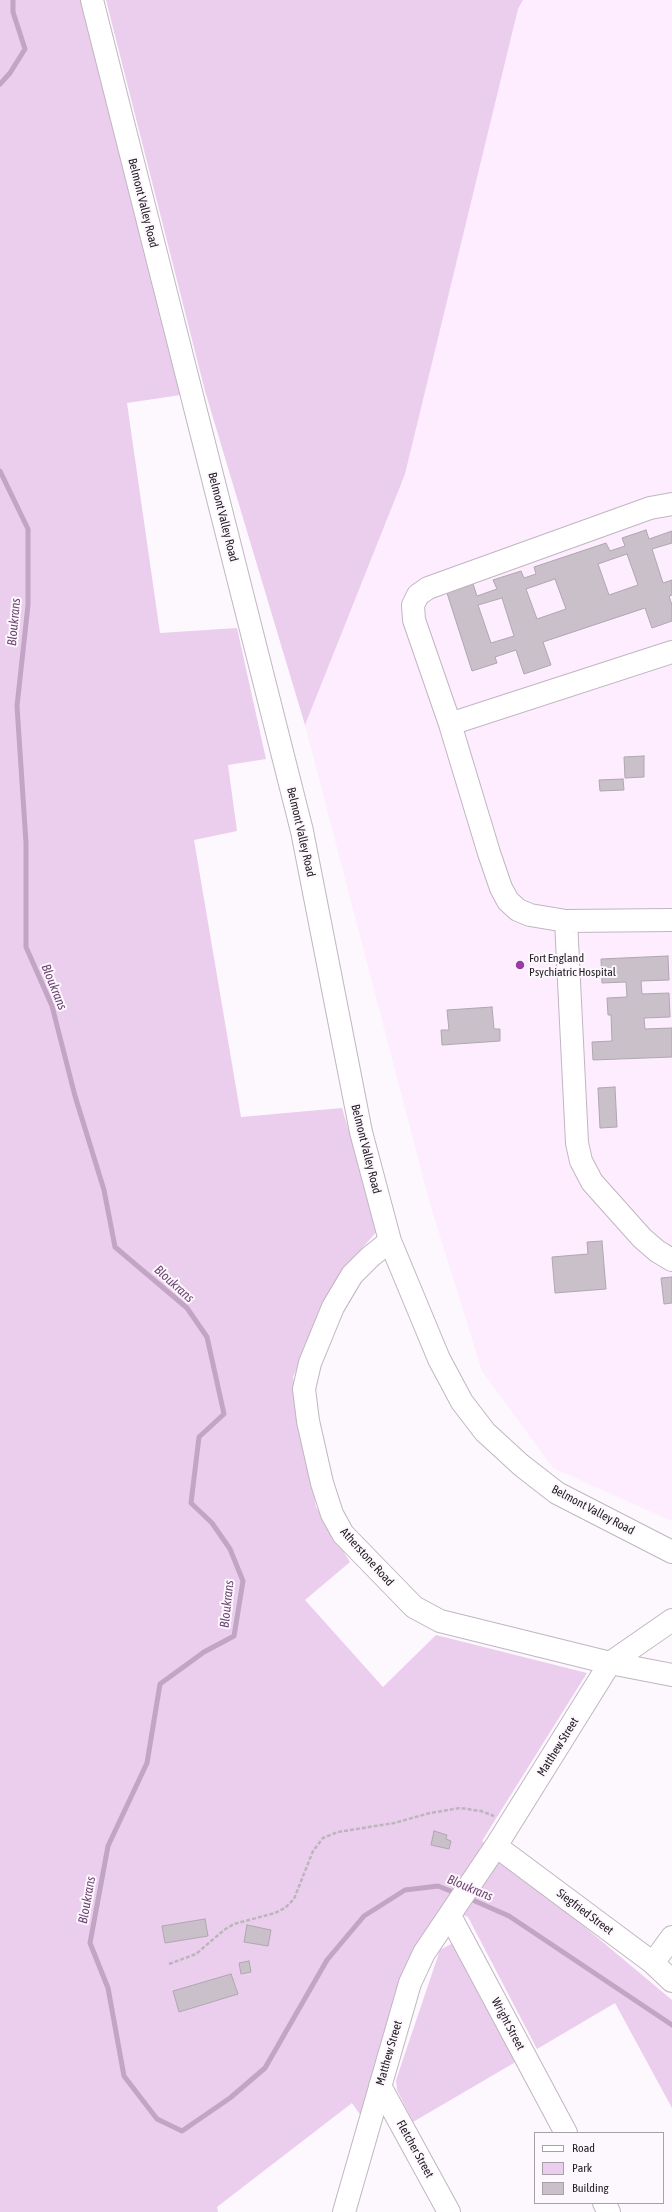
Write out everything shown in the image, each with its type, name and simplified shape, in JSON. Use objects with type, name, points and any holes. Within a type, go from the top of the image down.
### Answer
[{"type":"street","name":"Belmont Valley Road","points":[[92,0],[302,830],[361,1132],[390,1242],[439,1359],[462,1402],[485,1432],[521,1465],[557,1493],[672,1552]]},
{"type":"street","points":[[672,504],[650,508],[435,585],[418,595],[413,605],[414,620],[450,724],[489,853],[501,888],[508,901],[518,910],[530,915],[566,921],[672,920]]},
{"type":"street","points":[[450,724],[672,652]]},
{"type":"street","points":[[566,921],[577,1143],[581,1161],[592,1182],[642,1238],[657,1251],[672,1260]]},
{"type":"street","name":"Atherstone Road","points":[[390,1242],[370,1256],[352,1275],[333,1307],[310,1363],[304,1389],[308,1421],[332,1514],[343,1534],[378,1572],[414,1606],[440,1621],[610,1663],[672,1675]]},
{"type":"street","name":"Matthew Street","points":[[344,2212],[410,1983],[424,1953],[496,1846],[610,1663],[672,1620]]},
{"type":"street","name":"Siegfried Street","points":[[496,1846],[653,1963],[672,1981]]},
{"type":"street","name":"Wright Street","points":[[457,1905],[566,2132]]},
{"type":"street","points":[[653,1963],[672,1937]]},
{"type":"street","name":"Fletcher Street","points":[[380,2086],[449,2212]]},
{"type":"path","points":[[169,1964],[187,1959],[196,1954],[224,1930],[234,1924],[275,1913],[285,1908],[294,1898],[313,1851],[323,1838],[338,1832],[394,1824],[430,1813],[460,1808],[481,1811],[511,1822]]},
{"type":"shaded area","name":"Fort England Psychiatric Hospital","points":[[523,0],[672,0],[672,1521],[553,1468],[482,1371],[430,1204],[305,725],[344,614],[405,474],[518,9]]},
{"type":"green space","points":[[0,0],[84,0],[187,394],[127,403],[160,633],[237,628],[266,759],[228,765],[237,831],[194,840],[241,1117],[342,1108],[378,1230],[344,1269],[293,1377],[316,1507],[350,1562],[305,1600],[383,1687],[436,1635],[587,1673],[482,1841],[672,2000],[672,2108],[615,2003],[537,2049],[468,1917],[442,1907],[363,2119],[352,2103],[217,2207],[218,2212],[0,2212]]},
{"type":"green space","points":[[106,0],[523,0],[518,9],[405,474],[305,725],[205,391]]},
{"type":"green space","points":[[451,1944],[456,1945],[519,2060],[413,2122],[397,2090],[396,2080],[440,1950]]},
{"type":"building","points":[[646,530],[649,539],[672,531],[672,543],[652,549],[663,583],[672,580],[672,595],[669,596],[672,605],[672,621],[652,628],[645,608],[543,642],[551,665],[524,674],[516,650],[495,657],[497,663],[472,671],[447,593],[473,584],[477,596],[497,589],[493,580],[521,571],[524,578],[536,574],[534,567],[606,543],[610,551],[625,546],[622,538]],"holes":[[[627,554],[638,585],[609,595],[598,564]],[[555,579],[566,609],[537,619],[526,589]],[[502,598],[514,636],[491,643],[478,605]]]},
{"type":"building","points":[[644,756],[644,777],[625,778],[624,757]]},
{"type":"building","points":[[623,779],[624,790],[600,791],[599,780]]},
{"type":"building","points":[[668,956],[669,980],[641,981],[642,994],[669,993],[670,1017],[644,1018],[645,1029],[672,1028],[672,1057],[593,1060],[592,1042],[612,1041],[611,1015],[608,1015],[607,998],[627,997],[626,982],[602,983],[601,959]]},
{"type":"building","points":[[492,1007],[494,1029],[500,1029],[500,1041],[442,1045],[441,1030],[449,1030],[447,1010]]},
{"type":"building","points":[[615,1087],[617,1127],[600,1128],[598,1088]]},
{"type":"building","points":[[602,1241],[606,1289],[555,1293],[552,1257],[588,1254],[587,1242]]},
{"type":"building","points":[[672,1277],[672,1303],[664,1304],[661,1278]]},
{"type":"building","points":[[434,1831],[447,1835],[446,1839],[451,1841],[449,1849],[431,1845]]},
{"type":"building","points":[[205,1919],[208,1936],[165,1943],[162,1926]]},
{"type":"building","points":[[247,1925],[271,1930],[268,1946],[244,1942]]},
{"type":"building","points":[[249,1961],[251,1972],[241,1974],[239,1963]]},
{"type":"building","points":[[231,1974],[238,1994],[179,2012],[173,1991]]},
{"type":"waterway","name":"Bloukrans","points":[[0,84],[10,73],[25,49],[13,12],[13,0]]},
{"type":"waterway","name":"Bloukrans","points":[[0,471],[28,529],[28,605],[17,706],[26,843],[26,947],[52,1006],[75,1096],[104,1190],[115,1247],[187,1308],[207,1337],[224,1414],[199,1437],[191,1503],[212,1523],[230,1549],[243,1581],[234,1636],[204,1652],[160,1684],[147,1763],[108,1846],[90,1943],[108,1988],[124,2076],[157,2119],[182,2131],[230,2098],[265,2068],[327,1960],[364,1916],[405,1890],[438,1886],[458,1894]]},
{"type":"waterway","name":"Bloukrans","points":[[468,1898],[509,1916],[672,2025]]},
{"type":"place","name":"Fort England Psychiatric Hospital","points":[[520,965]]}]
